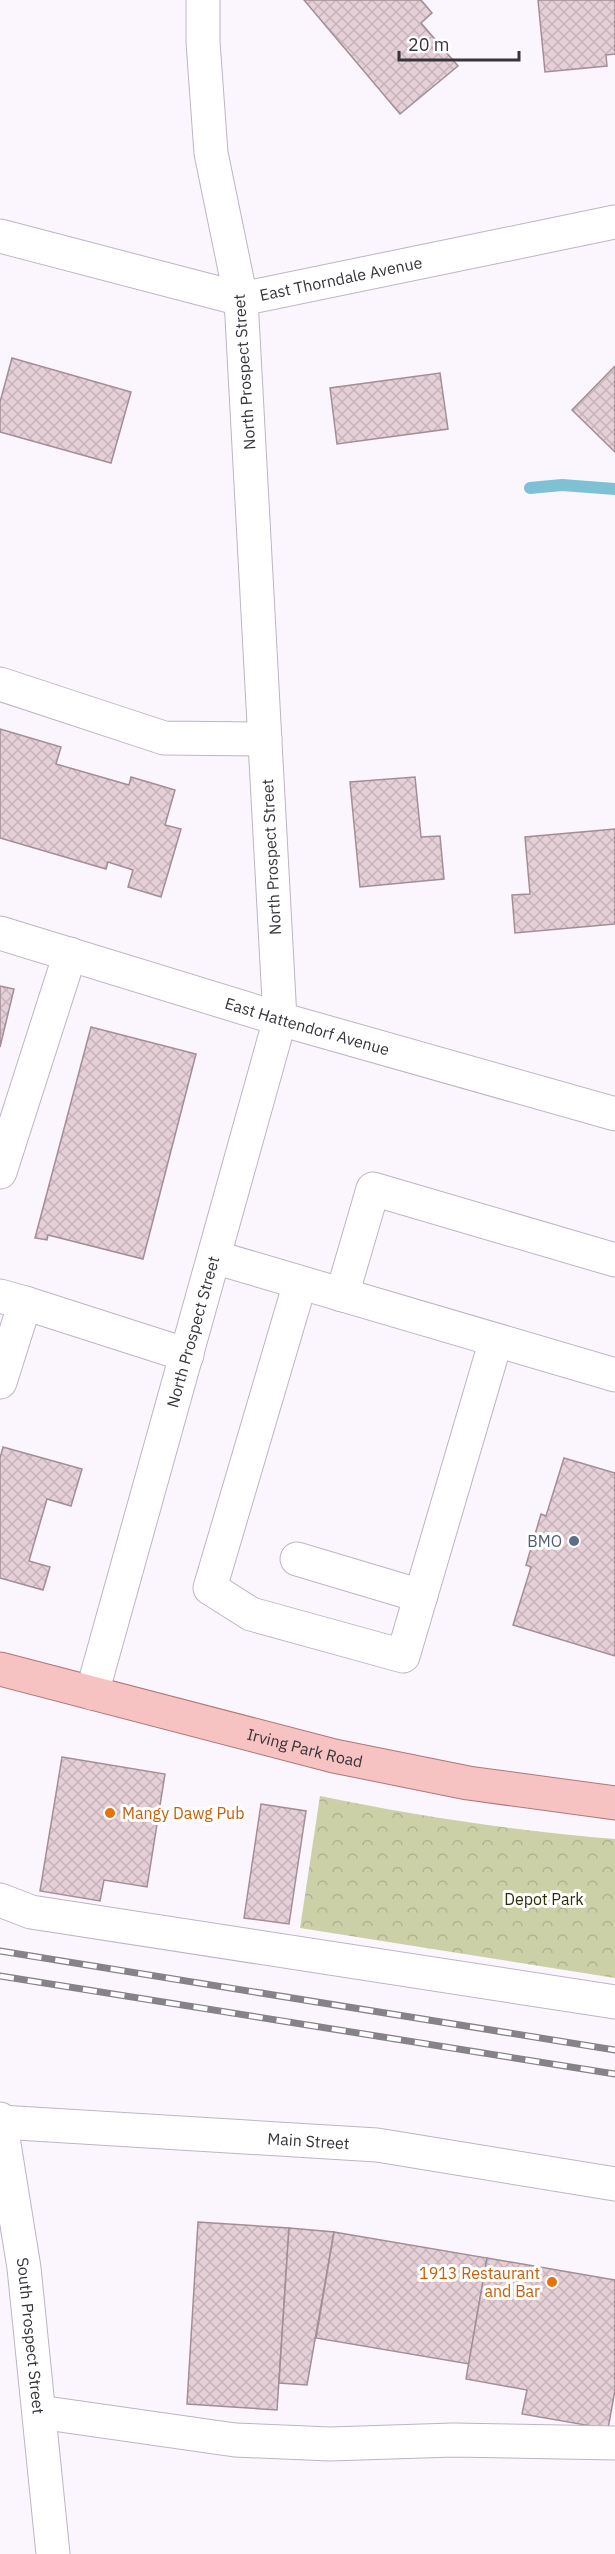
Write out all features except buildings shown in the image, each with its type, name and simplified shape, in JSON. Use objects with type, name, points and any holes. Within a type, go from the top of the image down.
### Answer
[{"type":"main road","name":"Irving Park Road","points":[[0,1669],[334,1756],[468,1783],[615,1803]]},
{"type":"street","name":"North Prospect Street","points":[[92,1693],[280,1019],[241,299],[211,153],[203,42],[203,0]]},
{"type":"street","name":"East Thorndale Avenue","points":[[0,236],[241,299],[615,222]]},
{"type":"street","points":[[0,684],[164,738],[265,739]]},
{"type":"street","name":"East Hattendorf Avenue","points":[[0,933],[280,1019],[615,1114]]},
{"type":"street","points":[[0,1172],[70,954]]},
{"type":"street","points":[[342,1295],[374,1189],[615,1260]]},
{"type":"street","points":[[214,1257],[615,1375]]},
{"type":"street","points":[[300,1282],[210,1588],[251,1614],[403,1656],[496,1340]]},
{"type":"street","points":[[0,1382],[13,1299],[187,1354]]},
{"type":"street","points":[[297,1559],[421,1596]]},
{"type":"street","points":[[0,1900],[31,1912],[615,2002]]},
{"type":"street","name":"Main Street","points":[[0,2121],[377,2145],[615,2184]]},
{"type":"street","name":"South Prospect Street","points":[[0,2121],[24,2268],[54,2554]]},
{"type":"street","points":[[39,2412],[235,2440],[330,2444],[453,2440],[615,2443]]},
{"type":"green space","name":"Depot Park","points":[[320,1796],[467,1822],[615,1839],[615,1978],[300,1928]]},
{"type":"waterway","points":[[530,488],[562,485],[615,489]]},
{"type":"railway","points":[[0,1951],[615,2050]]},
{"type":"railway","points":[[0,1976],[615,2074]]},
{"type":"place","name":"BMO","points":[[574,1541]]},
{"type":"place","name":"Mangy Dawg Pub","points":[[110,1813]]},
{"type":"place","name":"1913 Restaurant and Bar","points":[[552,2282]]}]
